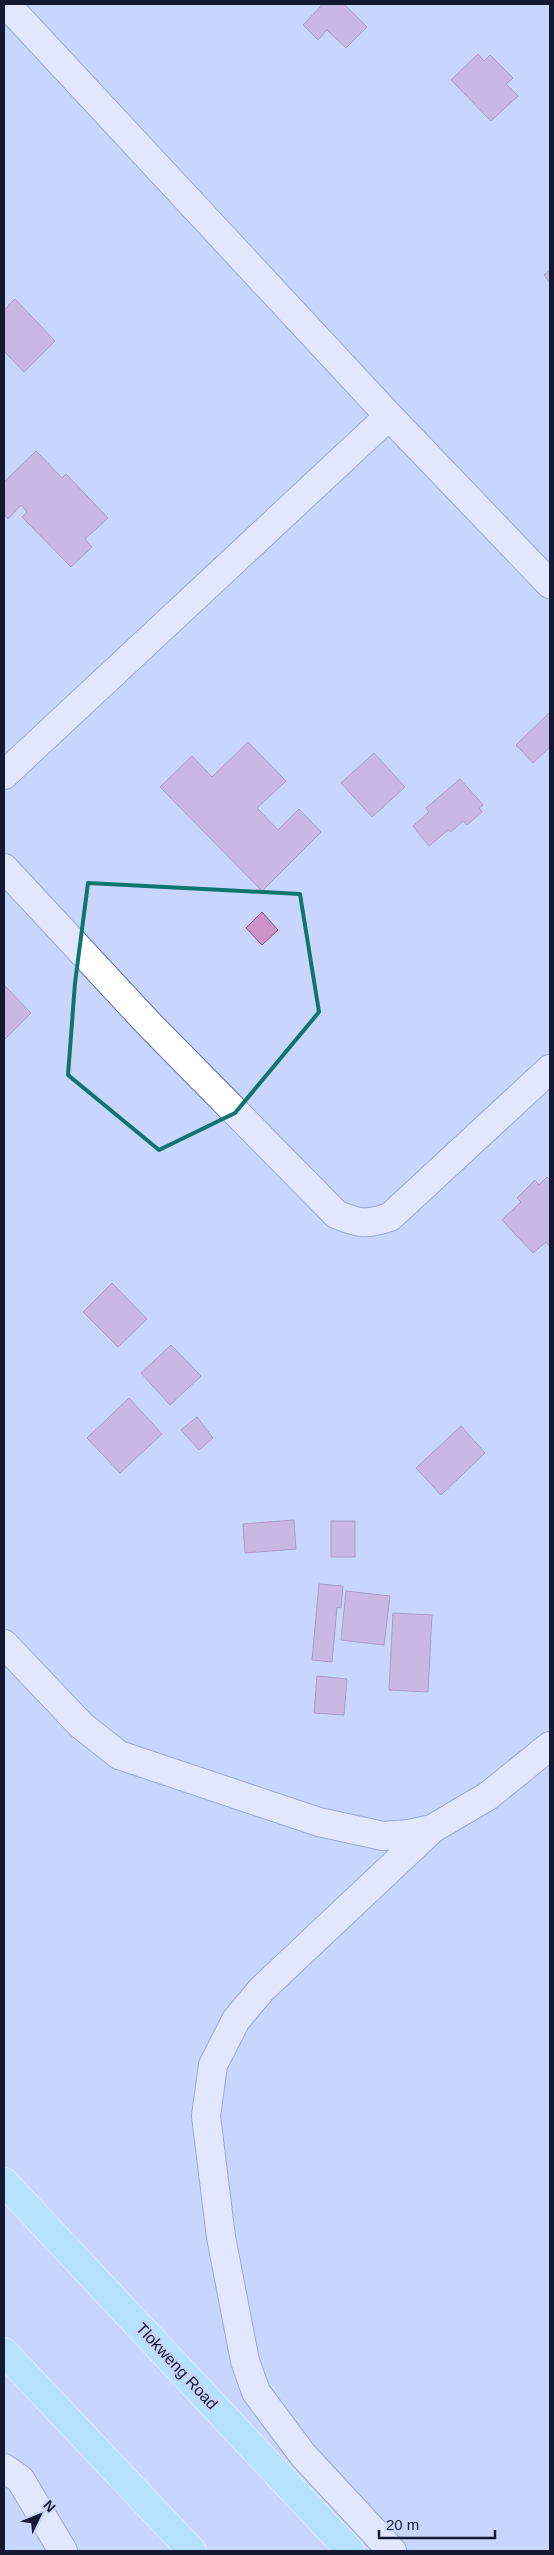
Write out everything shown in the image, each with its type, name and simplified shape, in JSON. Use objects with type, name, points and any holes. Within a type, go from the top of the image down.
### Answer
[{"type":"main road","name":"Tlokweng Road","points":[[4,2182],[350,2551]]},
{"type":"main road","points":[[4,2352],[192,2551]]},
{"type":"street","points":[[5,4],[389,416],[550,584]]},
{"type":"street","points":[[4,775],[389,416]]},
{"type":"street","points":[[4,868],[148,1023],[329,1207],[336,1214],[355,1223],[370,1224],[390,1217],[550,1069]]},
{"type":"street","points":[[4,1644],[81,1725],[119,1754],[318,1822],[383,1836],[409,1834],[432,1829]]},
{"type":"street","points":[[392,2551],[303,2455],[256,2392],[244,2361],[221,2237],[206,2116],[213,2065],[236,2020],[262,1990],[432,1829],[488,1796],[550,1746]]},
{"type":"street","points":[[4,2468],[20,2479],[63,2551]]},
{"type":"highlighted area","points":[[88,883],[202,887],[300,894],[319,1012],[235,1113],[159,1150],[68,1075],[75,983]]},
{"type":"building","points":[[323,4],[344,4],[367,27],[346,48],[327,30],[318,40],[303,25]]},
{"type":"building","points":[[478,54],[484,61],[490,55],[513,78],[506,84],[518,96],[491,121],[451,80]]},
{"type":"building","points":[[550,270],[550,283],[544,275]]},
{"type":"building","points":[[15,299],[55,341],[24,372],[4,351],[4,310]]},
{"type":"building","points":[[36,451],[62,478],[66,474],[108,518],[85,539],[92,547],[71,567],[22,517],[27,512],[21,505],[8,519],[4,514],[4,482]]},
{"type":"building","points":[[550,712],[550,747],[533,763],[516,745]]},
{"type":"building","points":[[248,742],[286,781],[257,808],[278,830],[299,809],[321,832],[262,891],[160,787],[192,756],[212,777]]},
{"type":"building","points":[[374,753],[405,787],[372,817],[341,783]]},
{"type":"building","points":[[460,779],[483,805],[479,808],[482,812],[467,825],[463,821],[451,832],[448,830],[429,846],[413,826],[429,812],[426,808]]},
{"type":"building","points":[[262,912],[278,930],[262,945],[246,928]]},
{"type":"building","points":[[4,985],[31,1013],[4,1040]]},
{"type":"building","points":[[547,1177],[550,1180],[550,1247],[546,1242],[533,1253],[502,1220],[521,1202],[517,1198],[535,1180],[539,1185]]},
{"type":"building","points":[[112,1283],[147,1319],[118,1347],[83,1312]]},
{"type":"building","points":[[171,1345],[201,1376],[170,1405],[141,1373]]},
{"type":"building","points":[[129,1398],[162,1434],[120,1473],[87,1438]]},
{"type":"building","points":[[197,1417],[213,1438],[199,1450],[181,1430]]},
{"type":"building","points":[[461,1426],[485,1453],[441,1495],[416,1468]]},
{"type":"building","points":[[294,1520],[296,1549],[245,1553],[243,1524]]},
{"type":"building","points":[[331,1521],[355,1521],[355,1557],[331,1557]]},
{"type":"building","points":[[319,1584],[343,1586],[341,1608],[337,1607],[332,1662],[312,1660]]},
{"type":"building","points":[[346,1591],[390,1596],[384,1645],[341,1640]]},
{"type":"building","points":[[393,1613],[432,1615],[428,1692],[389,1690]]},
{"type":"building","points":[[317,1676],[347,1679],[344,1715],[314,1713]]}]
